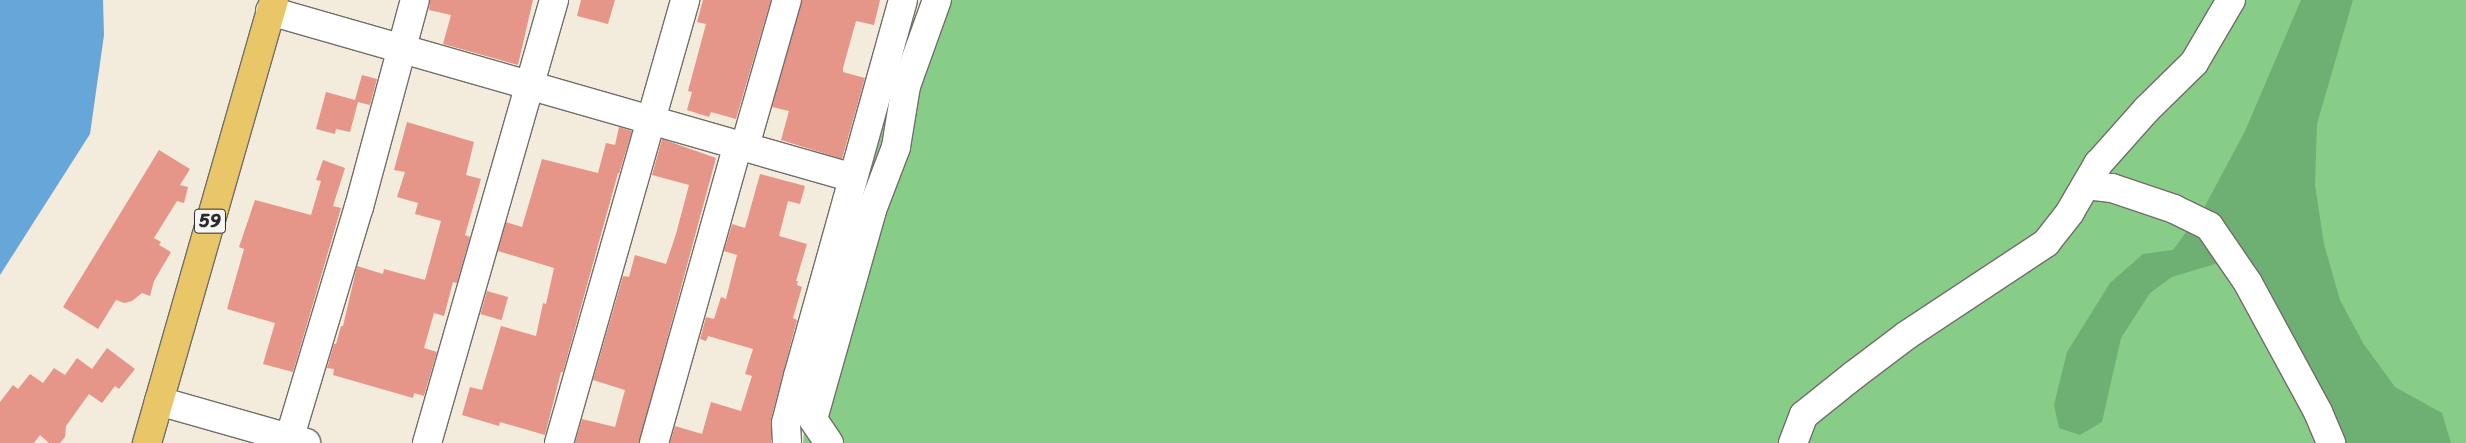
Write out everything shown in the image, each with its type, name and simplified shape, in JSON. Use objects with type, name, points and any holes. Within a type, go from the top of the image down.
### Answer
[{"type":"main road","name":"59","points":[[147,443],[272,6]]},
{"type":"street","points":[[159,402],[295,441],[415,0]]},
{"type":"street","points":[[427,443],[554,0]]},
{"type":"street","points":[[559,443],[685,0]]},
{"type":"street","points":[[654,443],[787,0]]},
{"type":"street","points":[[787,443],[786,423],[798,376],[904,0]]},
{"type":"street","points":[[829,443],[813,419],[872,210],[896,147],[906,86],[937,0]]},
{"type":"street","points":[[1793,443],[1804,415],[1847,381],[1907,335],[2046,243],[2070,212],[2098,164],[2147,109],[2194,63],[2231,0]]},
{"type":"street","points":[[272,6],[402,48],[651,118],[853,178]]},
{"type":"street","points":[[2086,185],[2112,188],[2174,209],[2209,226],[2248,283],[2318,412],[2331,443]]},
{"type":"green space","points":[[924,0],[2466,0],[2466,443],[803,443],[805,416],[824,334],[870,170]]},
{"type":"green space","points":[[2301,0],[2353,0],[2317,124],[2315,185],[2324,244],[2340,300],[2363,343],[2395,387],[2442,413],[2451,443],[2343,443],[2256,276],[2215,264],[2172,277],[2150,293],[2121,338],[2102,422],[2080,435],[2059,428],[2054,405],[2067,352],[2110,283],[2143,254],[2173,250],[2205,206],[2245,131]]},
{"type":"water","points":[[0,0],[103,0],[104,35],[90,134],[0,275]]},
{"type":"building","points":[[430,0],[533,0],[518,65],[443,44],[451,15],[429,10]]},
{"type":"building","points":[[581,0],[615,0],[608,24],[577,16]]},
{"type":"building","points":[[703,0],[771,0],[736,119],[711,112],[709,117],[687,110],[692,92],[688,91],[706,24],[697,22]]},
{"type":"building","points":[[802,0],[880,0],[874,25],[856,21],[843,68],[843,72],[865,78],[842,159],[781,140],[789,111],[772,107]]},
{"type":"building","points":[[362,75],[377,79],[370,105],[358,102],[350,132],[336,129],[335,134],[316,129],[326,92],[355,100]]},
{"type":"building","points":[[407,122],[474,142],[466,175],[481,179],[465,235],[470,237],[457,283],[453,282],[444,316],[434,313],[424,348],[437,352],[424,396],[414,393],[413,398],[333,375],[334,369],[327,368],[334,344],[336,344],[341,326],[343,326],[357,266],[383,274],[384,269],[425,280],[441,221],[415,214],[418,203],[397,197],[405,172],[394,170]]},
{"type":"building","points":[[619,127],[632,131],[618,173],[563,372],[561,372],[545,435],[500,422],[499,426],[462,415],[470,387],[482,390],[501,326],[536,336],[543,303],[546,304],[554,268],[498,251],[506,222],[522,227],[542,159],[598,173],[606,143],[615,145]]},
{"type":"building","points":[[662,139],[716,158],[639,443],[575,443],[582,419],[615,427],[625,390],[593,380],[623,276],[629,277],[635,255],[666,264],[676,234],[689,185],[652,175]]},
{"type":"building","points":[[159,150],[190,169],[180,185],[188,187],[184,203],[177,201],[154,238],[161,242],[159,245],[171,252],[154,281],[150,296],[142,293],[132,301],[124,303],[116,300],[98,329],[63,307]]},
{"type":"building","points":[[323,160],[345,168],[333,206],[341,208],[293,372],[263,364],[275,323],[227,309],[244,249],[239,247],[255,200],[311,215],[321,181],[316,180]]},
{"type":"building","points":[[760,174],[805,186],[800,204],[788,201],[779,236],[807,244],[796,281],[798,281],[797,285],[802,287],[793,318],[797,320],[771,419],[771,443],[670,443],[675,426],[702,434],[711,402],[741,411],[752,376],[745,374],[753,349],[708,336],[706,341],[700,339],[706,317],[714,319],[721,297],[726,299],[737,255],[724,251],[732,224],[745,228]]},
{"type":"building","points":[[487,291],[508,297],[502,320],[480,314]]},
{"type":"building","points":[[107,348],[135,369],[119,389],[115,386],[102,403],[89,394],[66,426],[65,437],[60,443],[49,443],[40,435],[34,443],[0,443],[0,402],[13,385],[18,389],[30,374],[43,383],[54,368],[65,375],[77,358],[92,369]]}]
